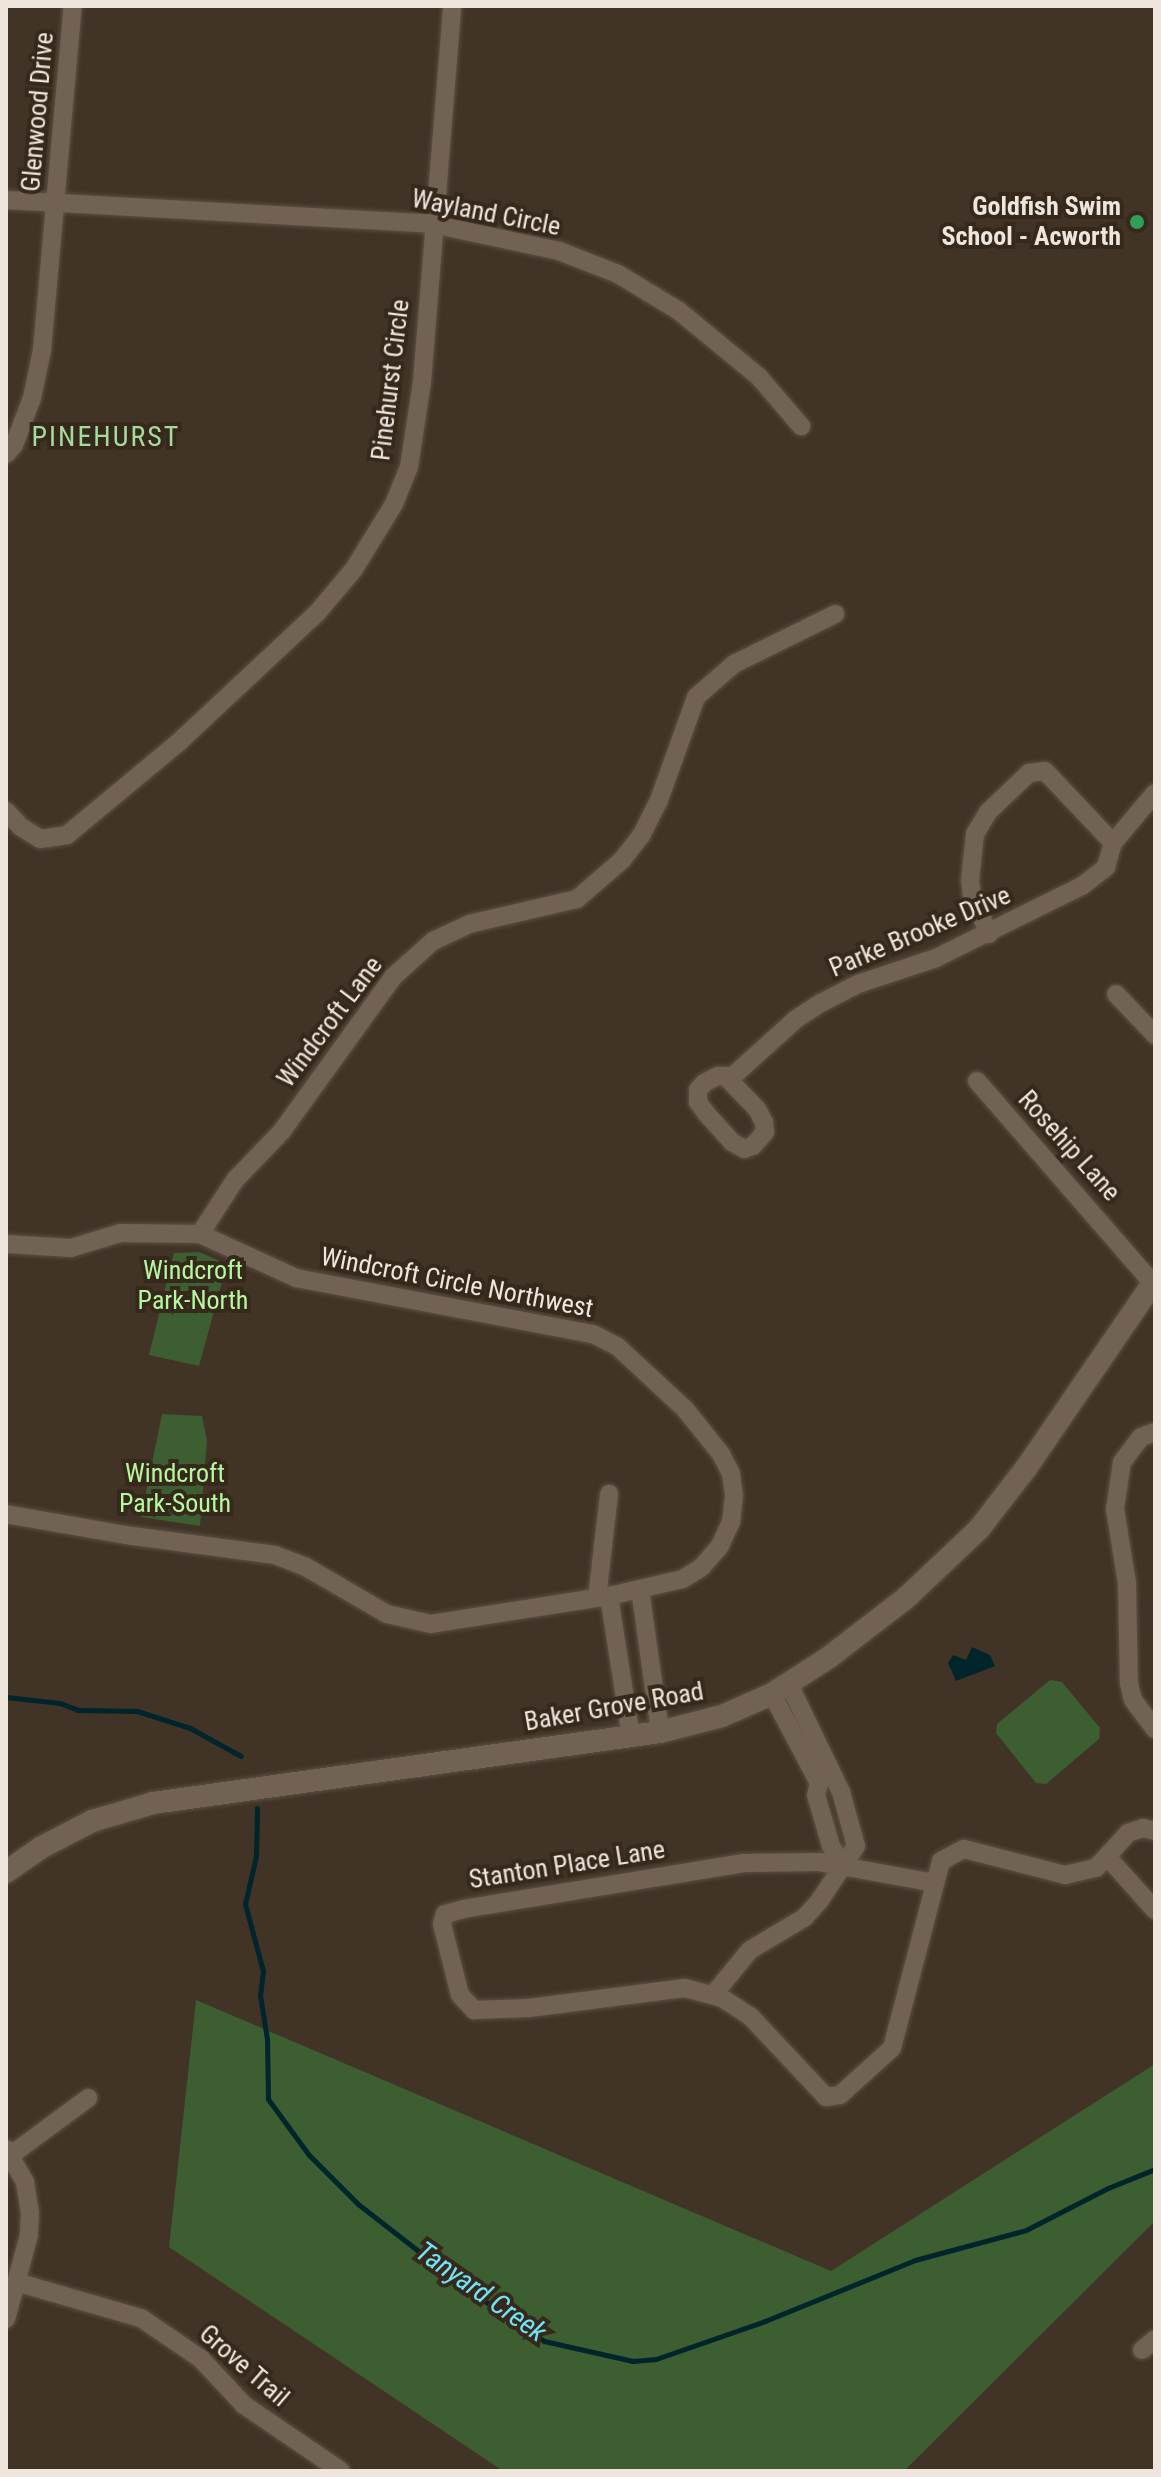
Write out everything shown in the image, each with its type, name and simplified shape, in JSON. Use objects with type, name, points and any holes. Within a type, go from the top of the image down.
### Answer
[{"type":"street","name":"Glenwood Drive","points":[[6,454],[14,445],[32,398],[42,350],[73,6]]},
{"type":"street","name":"Pinehurst Circle","points":[[6,811],[40,839],[67,835],[179,742],[317,613],[354,569],[394,504],[409,467],[422,382],[432,224],[452,6]]},
{"type":"street","name":"Wayland Circle","points":[[6,200],[56,200],[432,224],[559,251],[618,274],[679,311],[759,377],[801,426]]},
{"type":"street","name":"Windcroft Lane","points":[[200,1234],[235,1180],[282,1131],[393,977],[433,941],[469,924],[577,899],[622,860],[641,836],[659,800],[696,697],[734,664],[835,614]]},
{"type":"street","points":[[989,934],[972,896],[971,863],[975,834],[988,812],[1029,773],[1045,771],[1113,843]]},
{"type":"street","name":"Parke Brooke Drive","points":[[725,1076],[733,1076],[796,1019],[821,1003],[858,984],[936,958],[989,934],[1098,875],[1111,857],[1113,843],[1155,793]]},
{"type":"street","points":[[1116,994],[1153,1029]]},
{"type":"street","name":"Rosehip Lane","points":[[977,1081],[1154,1283]]},
{"type":"street","name":"Windcroft Circle Northwest","points":[[6,1244],[71,1248],[120,1233],[200,1234],[296,1278],[468,1313],[565,1326],[593,1334],[618,1347],[685,1409],[721,1454],[733,1484],[731,1522],[711,1557],[683,1579],[603,1597],[420,1623],[387,1614],[314,1572],[275,1555],[126,1535],[6,1514]]},
{"type":"street","name":"Baker Grove Road","points":[[6,1872],[83,1825],[153,1803],[660,1732],[722,1716],[781,1689],[906,1598],[979,1529],[1027,1467],[1154,1283]]},
{"type":"street","points":[[1155,1432],[1141,1437],[1122,1462],[1115,1509],[1130,1619],[1129,1683],[1133,1700],[1155,1729]]},
{"type":"street","points":[[609,1494],[603,1597],[631,1737]]},
{"type":"street","points":[[640,1589],[660,1732]]},
{"type":"street","points":[[781,1689],[819,1783],[831,1799],[842,1865]]},
{"type":"street","points":[[713,1995],[750,1950],[804,1918],[826,1892],[856,1846],[853,1826],[821,1746],[781,1689]]},
{"type":"street","name":"Stanton Place Lane","points":[[842,1865],[784,1861],[684,1872],[464,1909],[445,1914],[442,1924],[460,1995],[474,2010],[529,2008],[685,1988],[713,1995],[750,2016],[826,2097],[840,2095],[892,2048],[941,1861],[964,1849],[1065,1875],[1096,1868],[1128,1833],[1143,1828],[1155,1831]]},
{"type":"street","points":[[1109,1854],[1111,1861],[1155,1910]]},
{"type":"street","points":[[842,1865],[935,1883]]},
{"type":"street","points":[[6,2319],[29,2235],[30,2213],[25,2182],[9,2152],[88,2098]]},
{"type":"street","name":"Grove Trail","points":[[16,2282],[141,2318],[201,2359],[244,2405],[318,2466],[341,2471]]},
{"type":"green space","name":"Windcroft Park-North","points":[[199,1252],[227,1264],[199,1366],[149,1355],[174,1253]]},
{"type":"green space","name":"Windcroft Park-South","points":[[162,1414],[202,1416],[207,1441],[200,1526],[141,1517]]},
{"type":"green space","points":[[1050,1680],[1062,1682],[1100,1728],[1099,1739],[1046,1784],[1036,1783],[996,1733],[997,1724]]},
{"type":"green space","points":[[196,2000],[831,2271],[1155,2064],[1155,2221],[904,2471],[503,2471],[169,2247]]},
{"type":"water","points":[[972,1647],[990,1655],[995,1666],[956,1681],[948,1663],[953,1655],[966,1660]]},
{"type":"waterway","name":"Tanyard Creek","points":[[6,1697],[60,1703],[78,1710],[137,1711],[190,1728],[241,1756]]},
{"type":"waterway","name":"Tanyard Creek","points":[[257,1808],[256,1856],[245,1904],[263,1971],[260,1995],[267,2039],[268,2099],[309,2155],[358,2204],[467,2289],[544,2341],[633,2361],[656,2359],[765,2321],[915,2260],[1026,2230],[1108,2188],[1155,2169]]},
{"type":"place","name":"Goldfish Swim School - Acworth","points":[[1137,222]]},
{"type":"district","name":"PINEHURST","points":[[106,437]]}]
